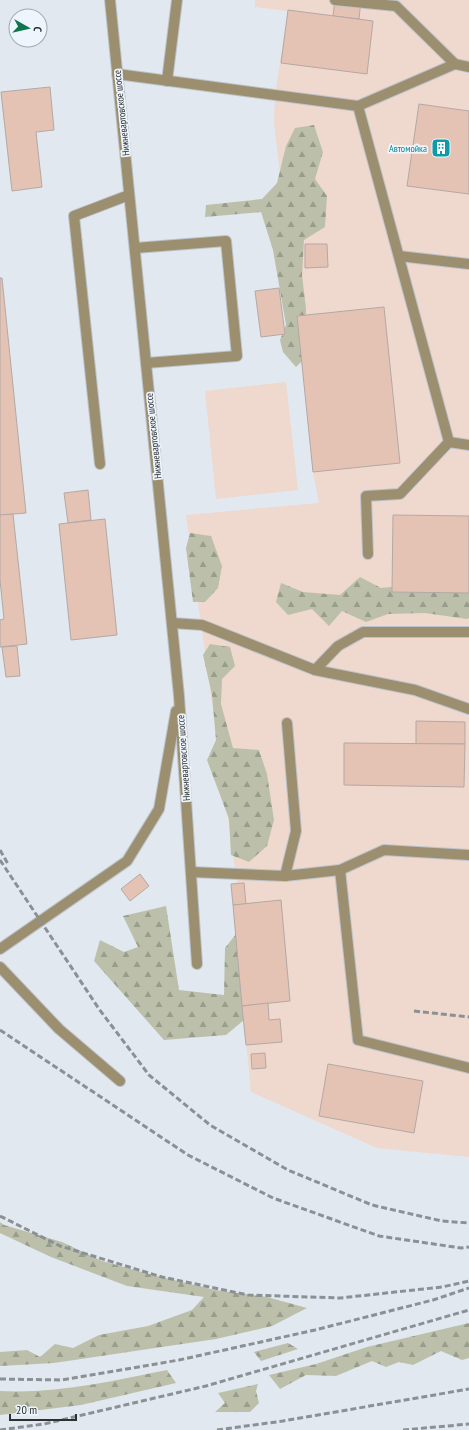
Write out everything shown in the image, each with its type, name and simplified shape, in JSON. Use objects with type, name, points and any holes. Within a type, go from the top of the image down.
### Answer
[{"type":"street","name":"Нижневартовское шоссе","points":[[110,0],[179,696],[197,964]]},
{"type":"street","points":[[168,81],[177,0]]},
{"type":"street","points":[[335,0],[396,6],[455,64],[469,67]]},
{"type":"street","points":[[117,74],[358,106],[455,64]]},
{"type":"street","points":[[358,106],[449,442]]},
{"type":"street","points":[[100,464],[74,216],[129,195]]},
{"type":"street","points":[[135,248],[226,241],[237,356],[146,364]]},
{"type":"street","points":[[399,256],[469,264]]},
{"type":"street","points":[[449,442],[469,445]]},
{"type":"street","points":[[368,554],[366,496],[400,494],[449,442]]},
{"type":"street","points":[[172,623],[202,625],[316,670],[415,690],[469,709]]},
{"type":"street","points":[[316,670],[338,646],[362,632],[469,632]]},
{"type":"street","points":[[0,949],[127,861],[159,809],[179,696]]},
{"type":"street","points":[[285,876],[296,831],[287,723]]},
{"type":"street","points":[[190,872],[285,876],[340,870],[384,850],[469,855]]},
{"type":"street","points":[[340,870],[358,1040],[469,1068]]},
{"type":"street","points":[[0,967],[59,1029],[120,1082]]},
{"type":"shaded area","points":[[255,0],[469,0],[469,1157],[377,1148],[251,1092],[231,884],[237,883],[186,515],[319,503],[313,472],[297,316],[274,123],[275,95],[288,11],[255,7]]},
{"type":"shaded area","points":[[286,382],[298,490],[216,499],[205,391]]},
{"type":"green space","points":[[314,125],[323,152],[315,179],[327,196],[325,227],[304,240],[302,275],[306,309],[306,357],[296,367],[283,352],[280,340],[286,325],[273,250],[261,212],[205,217],[206,205],[262,199],[277,183],[286,146],[295,128]]},
{"type":"green space","points":[[190,533],[211,536],[222,566],[218,588],[205,602],[193,602],[186,548]]},
{"type":"green space","points":[[360,577],[381,588],[411,585],[469,586],[469,618],[467,619],[425,613],[388,614],[366,622],[342,611],[329,626],[312,609],[288,615],[276,602],[281,583],[303,592],[340,595]]},
{"type":"green space","points":[[210,644],[230,647],[235,666],[222,679],[221,704],[233,748],[259,750],[267,774],[274,820],[267,846],[249,862],[231,855],[229,819],[207,760],[216,740],[212,695],[203,655]]},
{"type":"green space","points":[[166,906],[179,990],[224,995],[225,948],[236,934],[244,1020],[226,1035],[164,1040],[94,961],[100,940],[124,952],[138,947],[123,916]]},
{"type":"green space","points":[[0,1222],[4,1225],[62,1242],[102,1261],[215,1290],[267,1297],[307,1308],[272,1326],[216,1339],[54,1363],[0,1366],[0,1352],[27,1350],[40,1357],[55,1344],[73,1348],[99,1335],[148,1326],[192,1310],[204,1297],[127,1286],[51,1257],[0,1233]]},
{"type":"green space","points":[[469,1323],[469,1358],[462,1360],[441,1351],[413,1365],[399,1362],[386,1367],[372,1361],[336,1376],[306,1375],[280,1389],[269,1375],[316,1364],[367,1347]]},
{"type":"green space","points":[[288,1343],[298,1349],[261,1361],[254,1352]]},
{"type":"green space","points":[[167,1370],[176,1383],[81,1405],[0,1415],[0,1391],[42,1391],[63,1389]]},
{"type":"green space","points":[[258,1384],[256,1391],[259,1403],[250,1412],[215,1412],[225,1403],[218,1393]]},
{"type":"building","points":[[335,0],[361,0],[359,19],[333,16]]},
{"type":"building","points":[[288,10],[373,21],[367,74],[281,63]]},
{"type":"building","points":[[50,87],[54,130],[36,132],[42,187],[12,191],[1,92]]},
{"type":"building","name":"Автомойка","points":[[419,104],[469,111],[469,194],[407,186]]},
{"type":"building","points":[[305,244],[327,244],[328,267],[305,268]]},
{"type":"building","points":[[0,278],[2,278],[26,513],[0,515]]},
{"type":"building","points":[[279,288],[285,334],[261,337],[255,291]]},
{"type":"building","points":[[384,307],[400,463],[313,472],[297,316]]},
{"type":"building","points":[[88,490],[91,520],[68,523],[64,493]]},
{"type":"building","points":[[13,514],[27,644],[0,647],[0,620],[4,619],[0,580],[0,515]]},
{"type":"building","points":[[393,515],[469,516],[469,593],[392,592]]},
{"type":"building","points":[[105,519],[117,635],[71,640],[59,524]]},
{"type":"building","points":[[17,646],[20,676],[6,677],[2,647]]},
{"type":"building","points":[[416,721],[465,722],[465,744],[416,744]]},
{"type":"building","points":[[344,743],[465,744],[464,787],[344,785]]},
{"type":"building","points":[[140,874],[149,886],[130,901],[121,889]]},
{"type":"building","points":[[244,883],[246,904],[233,905],[231,884]]},
{"type":"building","points":[[281,900],[290,1001],[242,1006],[233,905]]},
{"type":"building","points":[[268,1003],[269,1020],[280,1019],[282,1042],[246,1045],[242,1006]]},
{"type":"building","points":[[265,1053],[266,1068],[252,1069],[251,1054]]},
{"type":"building","points":[[328,1064],[423,1081],[414,1133],[319,1116]]},
{"type":"railway","points":[[0,850],[8,864]]},
{"type":"railway","points":[[0,860],[99,1009],[149,1075],[210,1125],[288,1170],[372,1205],[442,1221],[469,1223]]},
{"type":"railway","points":[[414,1011],[469,1017]]},
{"type":"railway","points":[[0,1030],[188,1155],[273,1198],[379,1236],[461,1248],[469,1247]]},
{"type":"railway","points":[[0,1216],[60,1246],[162,1277],[248,1295],[340,1298],[442,1287],[469,1281]]},
{"type":"railway","points":[[0,1379],[62,1380],[179,1360],[315,1330],[433,1300],[469,1288]]},
{"type":"railway","points":[[0,1430],[44,1424],[206,1386],[469,1310]]},
{"type":"railway","points":[[217,1430],[283,1421],[469,1389]]},
{"type":"railway","points":[[403,1430],[469,1424]]},
{"type":"place","name":"Автомойка","points":[[441,148]]}]
